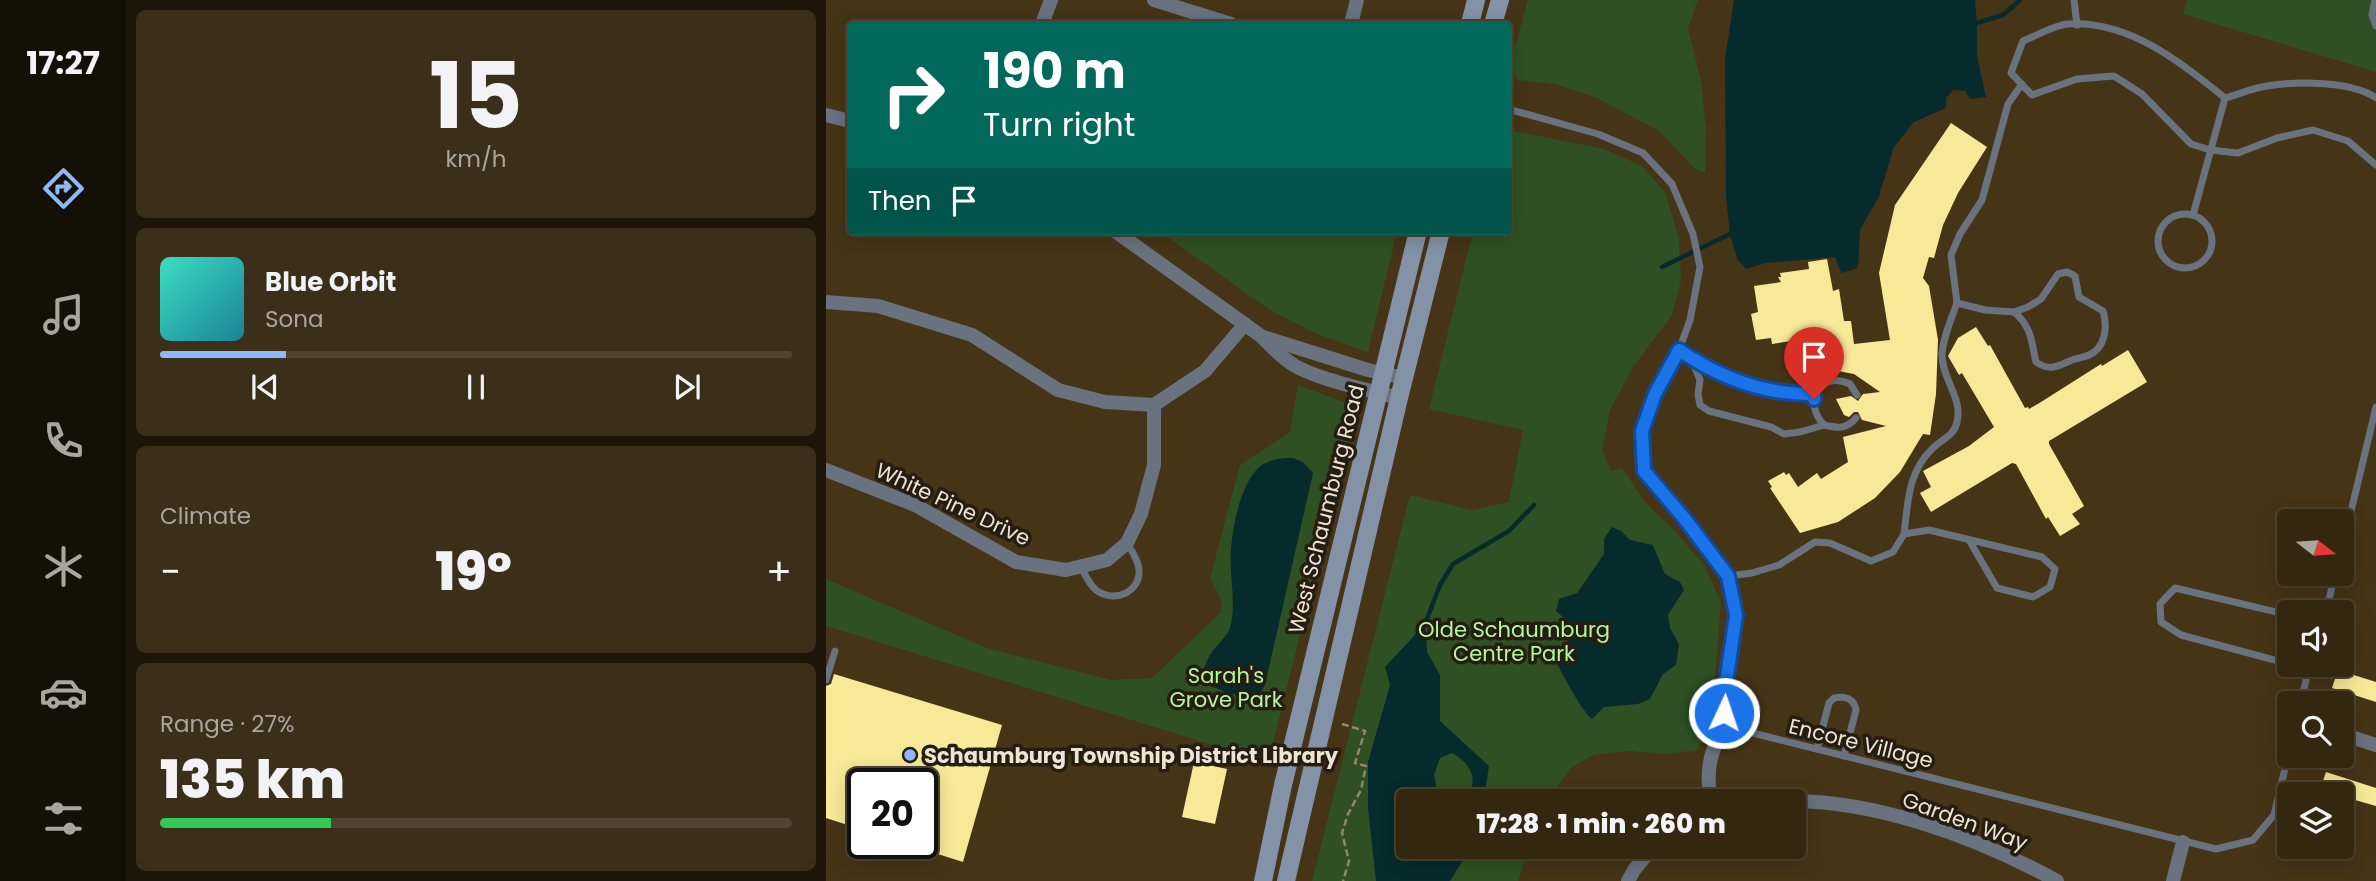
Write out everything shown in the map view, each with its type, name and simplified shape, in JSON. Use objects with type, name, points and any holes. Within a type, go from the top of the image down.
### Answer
[{"type":"main road","points":[[1471,21],[1476,0]]},
{"type":"main road","points":[[1494,21],[1500,0]]},
{"type":"main road","name":"West Schaumburg Road","points":[[1263,881],[1283,785],[1417,235]]},
{"type":"main road","name":"West Schaumburg Road","points":[[1286,881],[1440,235]]},
{"type":"street","points":[[1043,21],[1051,0]]},
{"type":"street","points":[[1154,0],[1221,21]]},
{"type":"street","points":[[1352,21],[1357,0]]},
{"type":"street","points":[[826,115],[847,120]]},
{"type":"street","points":[[1121,235],[1245,324],[1299,368],[1399,398]]},
{"type":"street","points":[[826,302],[878,306],[972,335],[1058,390],[1105,402],[1153,405],[1205,371],[1245,324]]},
{"type":"street","points":[[1261,337],[1404,378]]},
{"type":"street","points":[[1128,543],[1141,514],[1154,465],[1153,405]]},
{"type":"street","name":"White Pine Drive","points":[[826,470],[915,505],[1016,562],[1066,570],[1107,560],[1128,543]]},
{"type":"street","points":[[1709,789],[1713,750],[1720,733],[1732,721]]},
{"type":"street","points":[[2354,738],[2376,745]]},
{"type":"street","name":"Garden Way","points":[[1806,801],[1912,820],[1963,838],[2057,881]]},
{"type":"street","points":[[2173,881],[2183,842]]},
{"type":"street","points":[[1628,881],[1643,859]]},
{"type":"lane","points":[[2074,0],[2077,25]]},
{"type":"lane","points":[[2375,0],[2372,15],[2376,26]]},
{"type":"lane","points":[[2225,98],[2181,62],[2113,27],[2066,24],[2023,41],[2011,73],[2032,95],[2077,79],[2114,76],[2142,94],[2191,144],[2210,150],[2238,153],[2277,138],[2313,130],[2348,141],[2376,165]]},
{"type":"lane","points":[[2225,98],[2267,86],[2323,83],[2368,92],[2376,98]]},
{"type":"lane","points":[[1728,576],[1752,573],[1779,565],[1815,542],[1830,543],[1871,561],[1893,552],[1904,534],[1909,489],[1914,474],[1931,449],[1955,430],[1958,421],[1957,401],[1942,356],[1956,303],[1951,255],[1960,234],[1982,200],[2008,104],[2022,84]]},
{"type":"lane","points":[[2193,215],[2225,98]]},
{"type":"lane","points":[[1512,110],[1598,134],[1643,153],[1672,184],[1693,233],[1700,267],[1690,320],[1679,350],[1655,394],[1642,431],[1644,471],[1728,576],[1736,615],[1724,713],[1732,721]]},
{"type":"lane","points":[[2184,213],[2193,215],[2207,225],[2212,243],[2204,260],[2197,265],[2178,268],[2170,264],[2159,250],[2159,233],[2168,219],[2184,213]]},
{"type":"lane","points":[[1956,303],[1985,310],[2014,312],[2041,299],[2059,274],[2067,272],[2075,276],[2079,297],[2103,311],[2106,327],[2099,349],[2057,368],[2042,367],[2036,362],[2031,332],[2022,318],[2014,312]]},
{"type":"lane","points":[[1679,350],[1721,376],[1735,381],[1793,394],[1814,394]]},
{"type":"lane","points":[[1691,358],[1700,380],[1700,405],[1709,411],[1784,433],[1800,432],[1824,425],[1843,428],[1856,418]]},
{"type":"lane","points":[[1824,425],[1816,414],[1814,394],[1823,384],[1836,380],[1850,384],[1857,395]]},
{"type":"lane","points":[[2352,509],[2376,407]]},
{"type":"lane","points":[[1904,534],[1929,530],[2042,557],[2055,569],[2050,587],[2033,597],[1997,588],[1969,540]]},
{"type":"lane","points":[[1080,566],[1096,590],[1105,594],[1123,595],[1132,590],[1138,581],[1139,569],[1128,543]]},
{"type":"lane","points":[[2277,612],[2175,589],[2160,604],[2161,622],[2181,635],[2277,660]]},
{"type":"lane","points":[[826,680],[835,651]]},
{"type":"lane","points":[[1817,749],[1829,703],[1834,698],[1851,699],[1856,710],[1844,756]]},
{"type":"lane","name":"Encore Village","points":[[1732,721],[1741,730],[2216,849],[2253,840],[2274,815],[2285,768]]},
{"type":"path","points":[[1342,724],[1366,731],[1355,763],[1366,766],[1364,778],[1342,833],[1349,861],[1343,881]]},
{"type":"green space","points":[[1528,0],[1698,0],[1688,28],[1701,81],[1706,130],[1705,173],[1694,168],[1659,131],[1597,98],[1555,84],[1517,80],[1512,58]]},
{"type":"green space","points":[[2187,0],[2376,0],[2376,72],[2183,14]]},
{"type":"green space","name":"Olde Schaumburg Centre Park","points":[[1512,131],[1604,149],[1642,166],[1665,192],[1679,239],[1681,280],[1672,315],[1633,367],[1610,410],[1602,450],[1611,471],[1622,468],[1645,502],[1705,566],[1721,602],[1709,720],[1698,750],[1665,754],[1629,751],[1593,755],[1572,767],[1556,789],[1396,789],[1396,859],[1526,859],[1518,881],[1312,881],[1410,495],[1471,510],[1509,502],[1523,430],[1429,409],[1472,235],[1512,235]]},
{"type":"green space","points":[[1165,235],[1396,235],[1368,352],[1317,334],[1270,310]]},
{"type":"green space","name":"Sarah's Grove Park","points":[[1298,385],[1357,407],[1268,762],[826,626],[826,579],[987,648],[1111,680],[1152,678],[1221,612],[1221,600],[1210,578],[1240,465],[1290,432]]},
{"type":"water","points":[[1734,0],[1975,0],[1977,56],[1986,97],[1970,99],[1965,91],[1953,90],[1946,98],[1946,108],[1914,122],[1894,147],[1879,196],[1860,230],[1858,268],[1841,273],[1835,257],[1766,263],[1746,269],[1737,259],[1730,234],[1726,197],[1725,59]]},
{"type":"water","points":[[1293,458],[1303,462],[1313,473],[1265,685],[1259,695],[1233,694],[1209,685],[1203,670],[1231,624],[1231,549],[1236,516],[1243,492],[1255,472],[1269,461]]},
{"type":"water","points":[[1612,527],[1630,540],[1653,545],[1665,574],[1680,582],[1684,590],[1668,615],[1670,628],[1679,644],[1676,665],[1663,674],[1650,699],[1638,704],[1604,707],[1592,719],[1576,698],[1552,653],[1567,645],[1571,624],[1556,611],[1559,599],[1577,593],[1604,554],[1604,539]]},
{"type":"water","points":[[1425,624],[1427,652],[1440,675],[1440,721],[1489,766],[1485,789],[1471,789],[1473,780],[1469,768],[1452,753],[1440,758],[1434,775],[1437,789],[1396,789],[1396,859],[1464,859],[1450,881],[1376,881],[1368,808],[1368,762],[1390,685],[1385,667]]},
{"type":"building","points":[[1951,123],[1987,147],[1958,193],[1943,225],[1934,258],[1929,257],[1923,278],[1929,286],[1938,340],[1936,394],[1930,435],[1923,434],[1900,472],[1875,498],[1838,522],[1800,533],[1768,481],[1784,472],[1786,475],[1789,473],[1798,487],[1817,473],[1821,479],[1848,462],[1843,437],[1886,426],[1862,420],[1858,412],[1849,417],[1844,415],[1836,399],[1851,396],[1858,401],[1863,394],[1880,392],[1854,374],[1833,370],[1831,361],[1826,362],[1811,338],[1772,344],[1771,338],[1756,340],[1751,314],[1758,312],[1754,286],[1781,282],[1778,277],[1781,277],[1780,273],[1809,269],[1808,262],[1827,259],[1833,291],[1839,289],[1844,321],[1851,321],[1854,344],[1890,340],[1879,273],[1895,205]]},
{"type":"building","points":[[1976,327],[1988,346],[1990,345],[2025,408],[2029,409],[2128,350],[2147,382],[2049,441],[2084,506],[2072,514],[2080,524],[2060,536],[2048,517],[2046,519],[2016,464],[2012,463],[1931,512],[1920,493],[1931,487],[1923,471],[1969,446],[1994,427],[1962,373],[1959,375],[1948,356],[1958,338]]},
{"type":"building","name":"Schaumburg Township District Library","points":[[834,674],[1002,725],[963,862],[938,854],[938,768],[847,768],[847,825],[826,818],[826,686],[831,684]]},
{"type":"building","points":[[2354,675],[2376,682],[2376,702],[2354,695],[2354,691],[2332,688],[2336,677]]},
{"type":"building","points":[[1194,762],[1227,769],[1215,824],[1182,817]]},
{"type":"building","points":[[2326,772],[2376,788],[2376,806],[2354,800],[2354,782],[2323,782]]},
{"type":"waterway","points":[[1977,23],[2003,15],[2020,0]]},
{"type":"waterway","points":[[1662,267],[1730,234]]},
{"type":"waterway","points":[[1425,624],[1440,585],[1453,564],[1509,531],[1534,505]]},
{"type":"place","name":"Schaumburg Township District Library","points":[[910,755]]},
{"type":"route","points":[[1724,713],[1736,615],[1728,576],[1644,471],[1642,431],[1655,394],[1679,350],[1721,376],[1766,389],[1793,394],[1814,394],[1814,399]]}]
